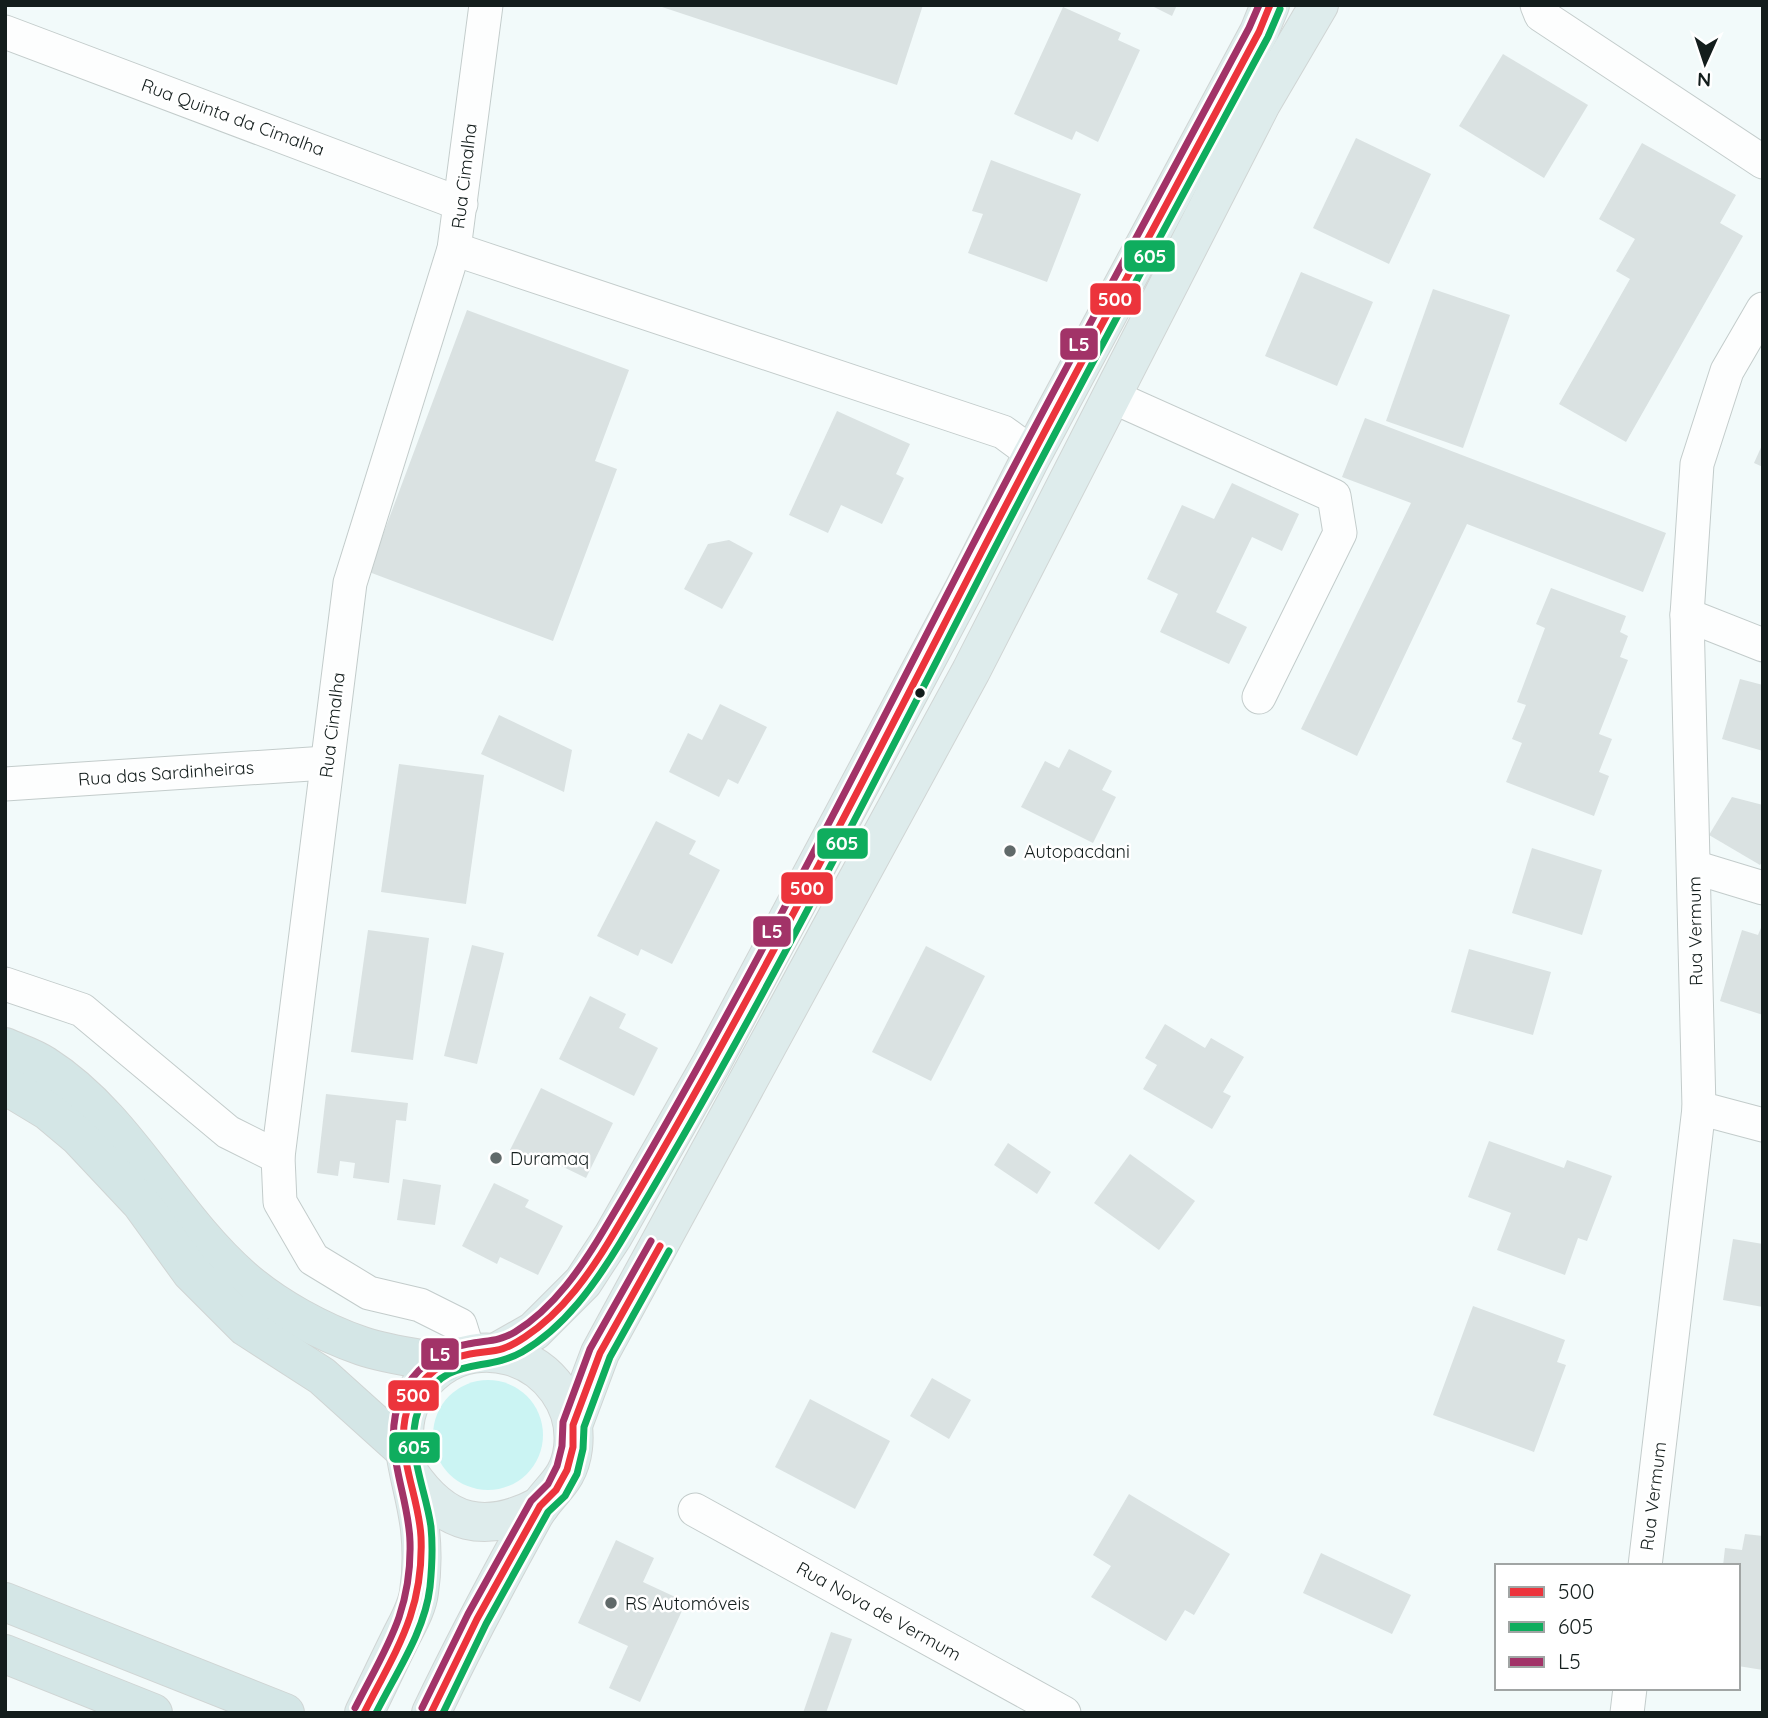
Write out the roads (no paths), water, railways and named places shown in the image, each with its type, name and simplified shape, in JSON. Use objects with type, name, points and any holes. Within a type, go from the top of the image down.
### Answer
[{"type":"highway","points":[[5,1047],[43,1064],[95,1105],[188,1220],[242,1278],[292,1314],[362,1346],[471,1357]]},
{"type":"highway","points":[[5,1085],[48,1111],[79,1137],[141,1203],[191,1272],[246,1327],[322,1376],[407,1461]]},
{"type":"highway","points":[[5,1602],[285,1713]]},
{"type":"highway","points":[[5,1654],[153,1713]]},
{"type":"main road","points":[[364,1713],[419,1594],[421,1530],[407,1461],[403,1423],[411,1400],[425,1378],[534,1331],[583,1282],[612,1236],[717,1052],[1259,32],[1270,5]]},
{"type":"main road","points":[[573,1425],[600,1353],[971,671],[1261,104],[1319,5]]},
{"type":"main road","points":[[431,1713],[460,1653],[540,1506],[556,1490],[568,1470],[573,1447],[573,1425],[564,1398],[547,1376],[524,1360],[471,1357]]},
{"type":"main road","points":[[407,1461],[424,1494],[444,1510],[467,1520],[492,1523],[517,1518],[540,1506]]},
{"type":"street","name":"Rua Cimalha","points":[[471,1357],[460,1325],[419,1305],[369,1293],[313,1259],[280,1202],[278,1157],[350,583],[454,249],[486,5]]},
{"type":"street","points":[[1537,5],[1541,15],[1763,162]]},
{"type":"street","name":"Rua Quinta da Cimalha","points":[[5,32],[461,204]]},
{"type":"street","points":[[454,249],[1003,432],[1033,454]]},
{"type":"street","name":"Rua Vermum","points":[[1645,1564],[1699,1108],[1687,615],[1697,464],[1727,371],[1763,309]]},
{"type":"street","points":[[1111,396],[1334,496],[1340,534],[1259,697]]},
{"type":"street","points":[[1687,615],[1763,645]]},
{"type":"street","name":"Rua das Sardinheiras","points":[[5,784],[326,763]]},
{"type":"street","points":[[1694,867],[1763,888]]},
{"type":"street","points":[[5,984],[82,1010],[228,1132],[278,1157]]},
{"type":"street","points":[[1699,1108],[1763,1125]]},
{"type":"street","name":"Rua Nova de Vermum","points":[[695,1510],[1064,1713]]},
{"type":"street","points":[[1627,1713],[1630,1690]]},
{"type":"place","name":"Autopacdani","points":[[1010,851]]},
{"type":"place","name":"Duramaq","points":[[496,1158]]},
{"type":"place","name":"RS Automóveis","points":[[611,1603]]}]
